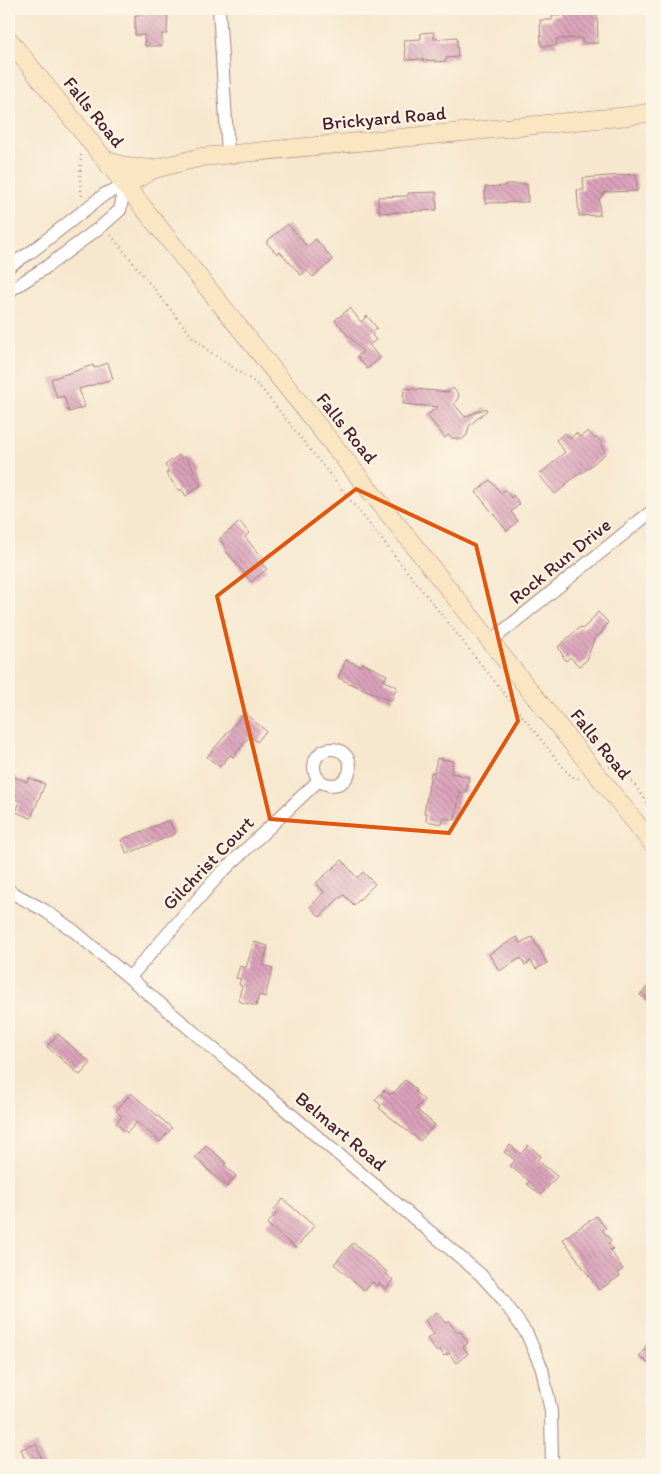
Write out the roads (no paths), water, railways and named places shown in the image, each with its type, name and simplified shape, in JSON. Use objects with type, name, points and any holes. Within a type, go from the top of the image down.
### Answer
[{"type":"main road","name":"Falls Road","points":[[9,40],[652,843]]},
{"type":"main road","name":"Brickyard Road","points":[[125,186],[154,168],[202,157],[620,117],[652,112]]},
{"type":"main road","points":[[104,158],[127,167],[154,168]]},
{"type":"street","points":[[219,9],[228,154]]},
{"type":"street","points":[[9,291],[44,268],[120,210],[125,186]]},
{"type":"street","name":"Brickyard Road","points":[[9,266],[31,252],[105,194],[125,186]]},
{"type":"street","name":"Rock Run Drive","points":[[491,641],[652,511]]},
{"type":"street","name":"Gilchrist Court","points":[[130,977],[219,875],[319,780]]},
{"type":"street","name":"Belmart Road","points":[[9,891],[44,910],[74,931],[480,1274],[500,1296],[527,1334],[542,1369],[551,1410],[552,1465]]}]
